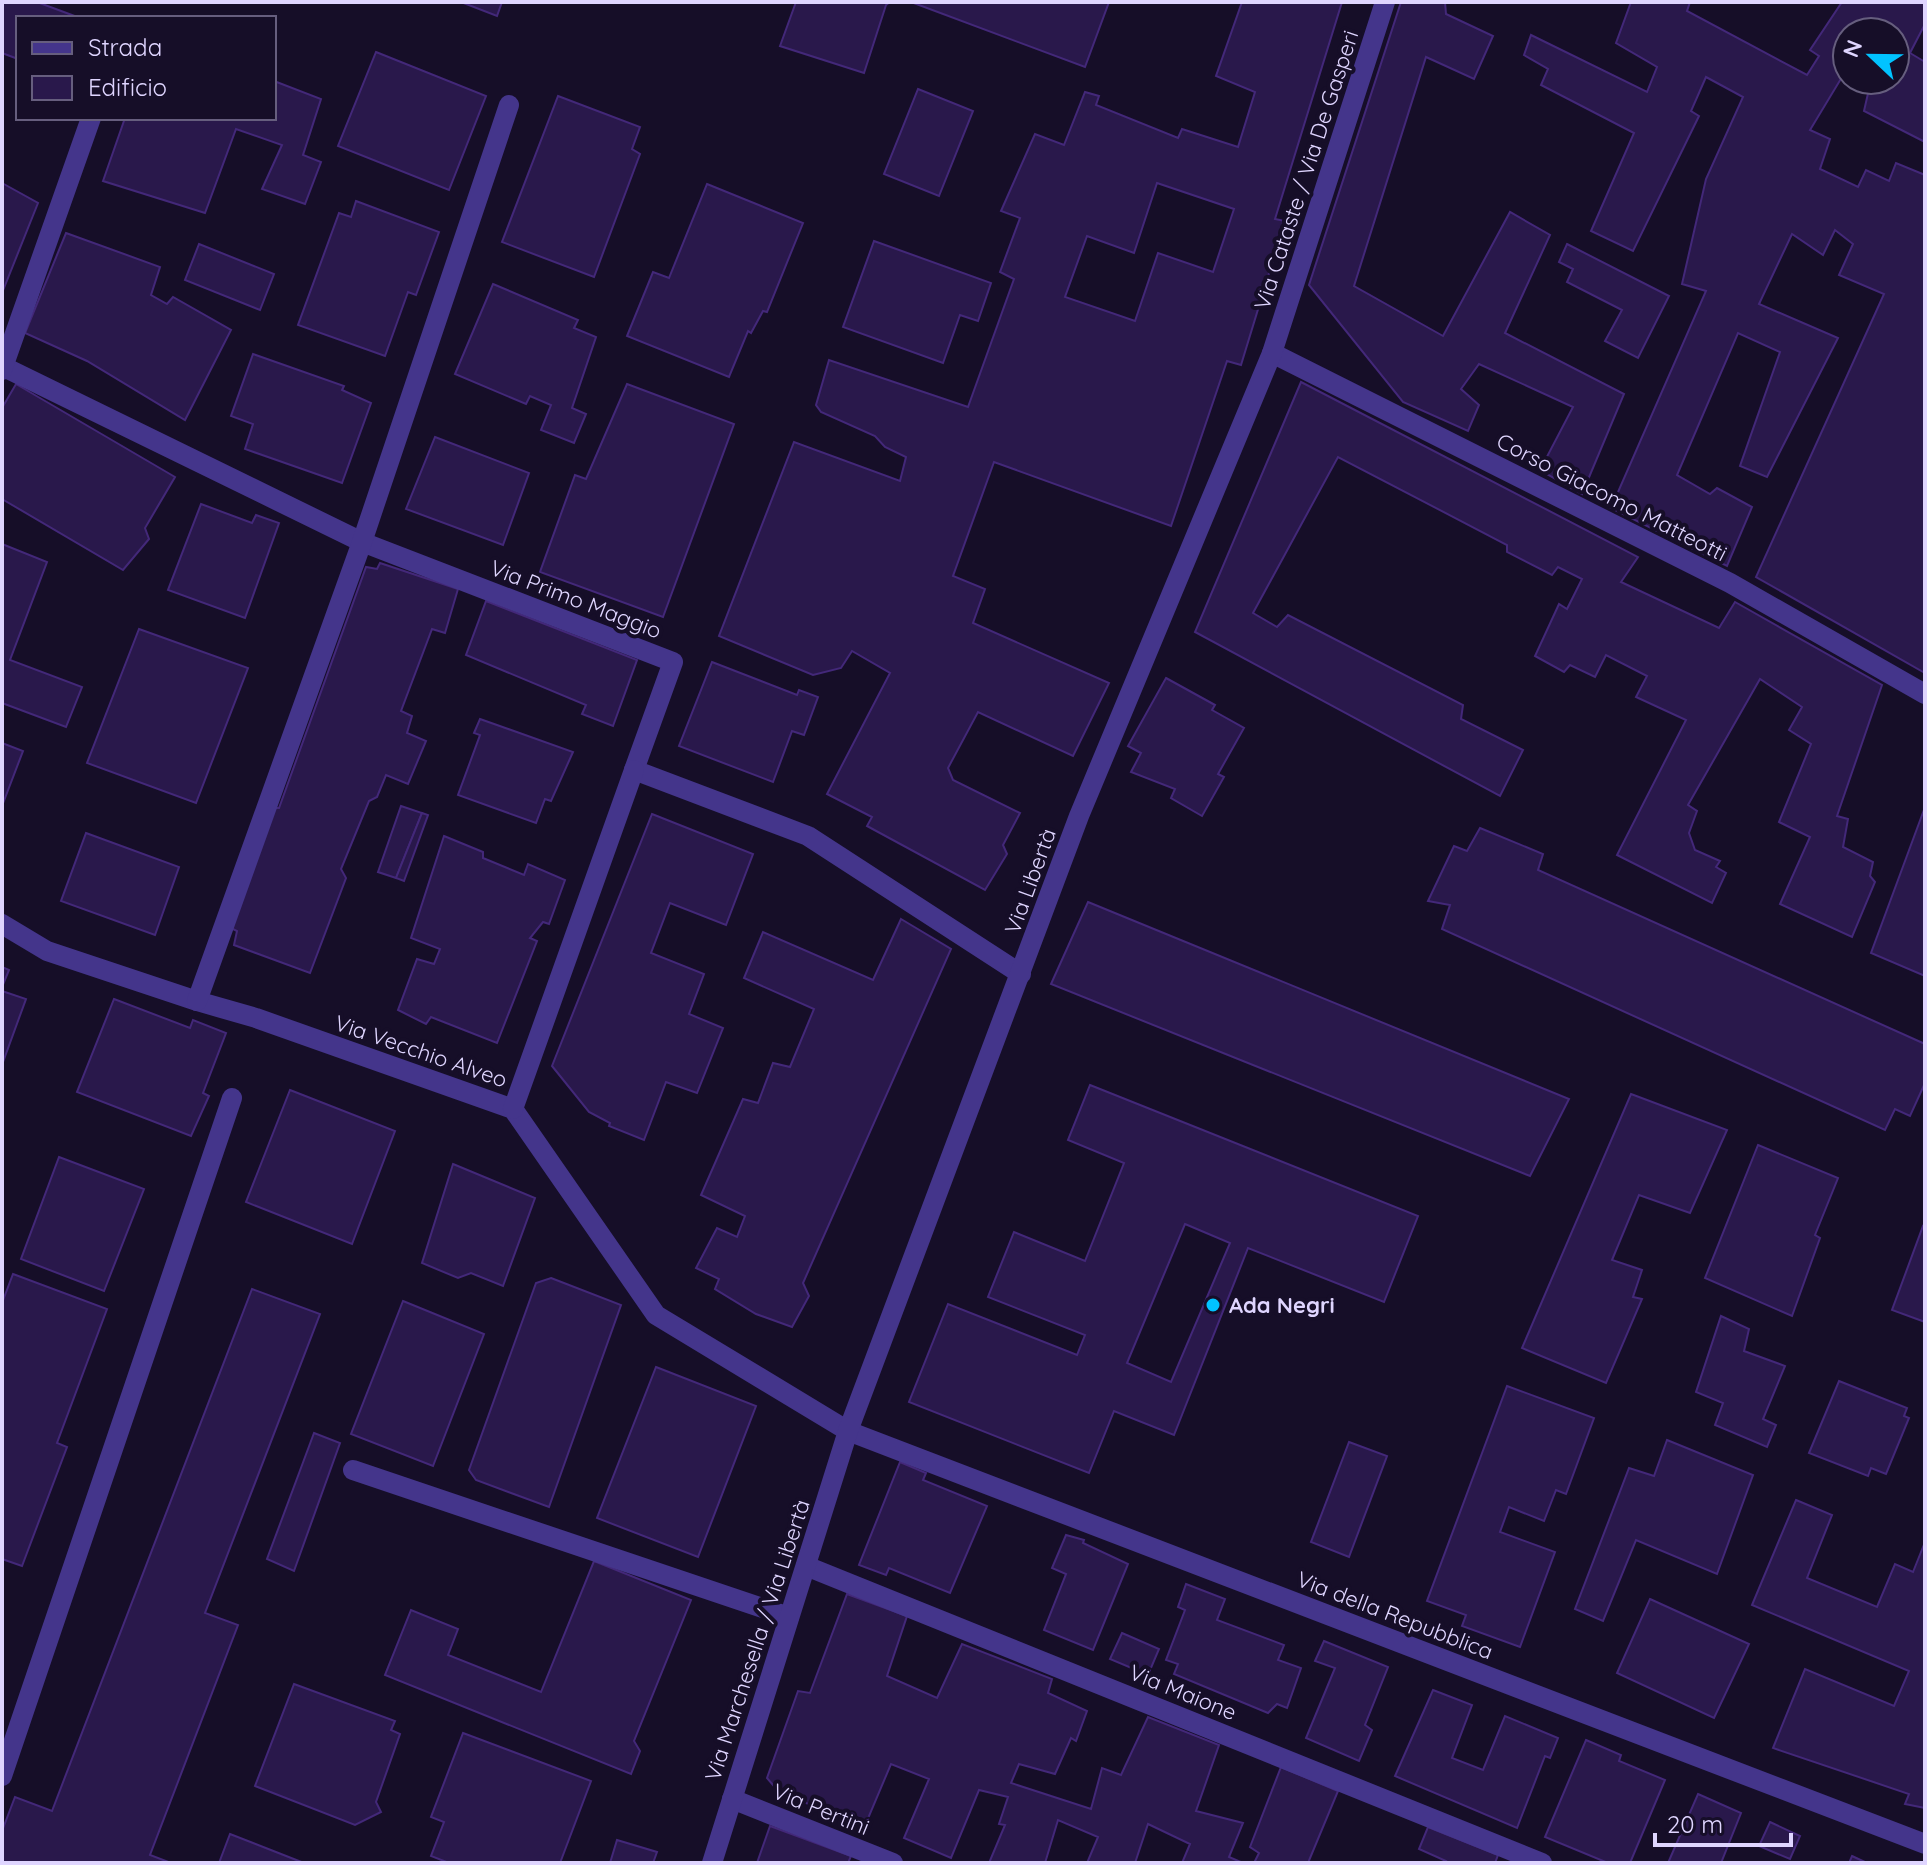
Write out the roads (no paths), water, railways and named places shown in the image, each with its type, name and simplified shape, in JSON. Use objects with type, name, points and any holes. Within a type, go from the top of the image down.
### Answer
[{"type":"street","name":"Via Cataste / Via De Gasperi","points":[[1272,353],[1385,2]]},
{"type":"street","points":[[197,1001],[362,542],[509,105]]},
{"type":"street","points":[[2,368],[90,120]]},
{"type":"street","name":"Corso Giacomo Matteotti","points":[[1272,353],[1730,583],[1925,694]]},
{"type":"street","name":"Via Libertà","points":[[848,1431],[1079,816],[1272,353]]},
{"type":"street","name":"Via Primo Maggio","points":[[2,368],[362,542],[673,662],[634,770]]},
{"type":"street","points":[[513,1109],[634,770],[808,836],[1021,974]]},
{"type":"street","name":"Via Vecchio Alveo","points":[[2,924],[47,951],[256,1018],[513,1109],[656,1315],[848,1431]]},
{"type":"street","points":[[2,1776],[232,1098]]},
{"type":"street","name":"Via Marchesella / Via Libertà","points":[[712,1863],[848,1431]]},
{"type":"street","name":"Via della Repubblica","points":[[848,1431],[1925,1844]]},
{"type":"street","points":[[353,1470],[789,1617]]},
{"type":"street","name":"Via Maione","points":[[806,1566],[1542,1863]]},
{"type":"street","name":"Via Pertini","points":[[732,1799],[893,1863]]},
{"type":"place","name":"Ada Negri","points":[[1213,1305]]}]
